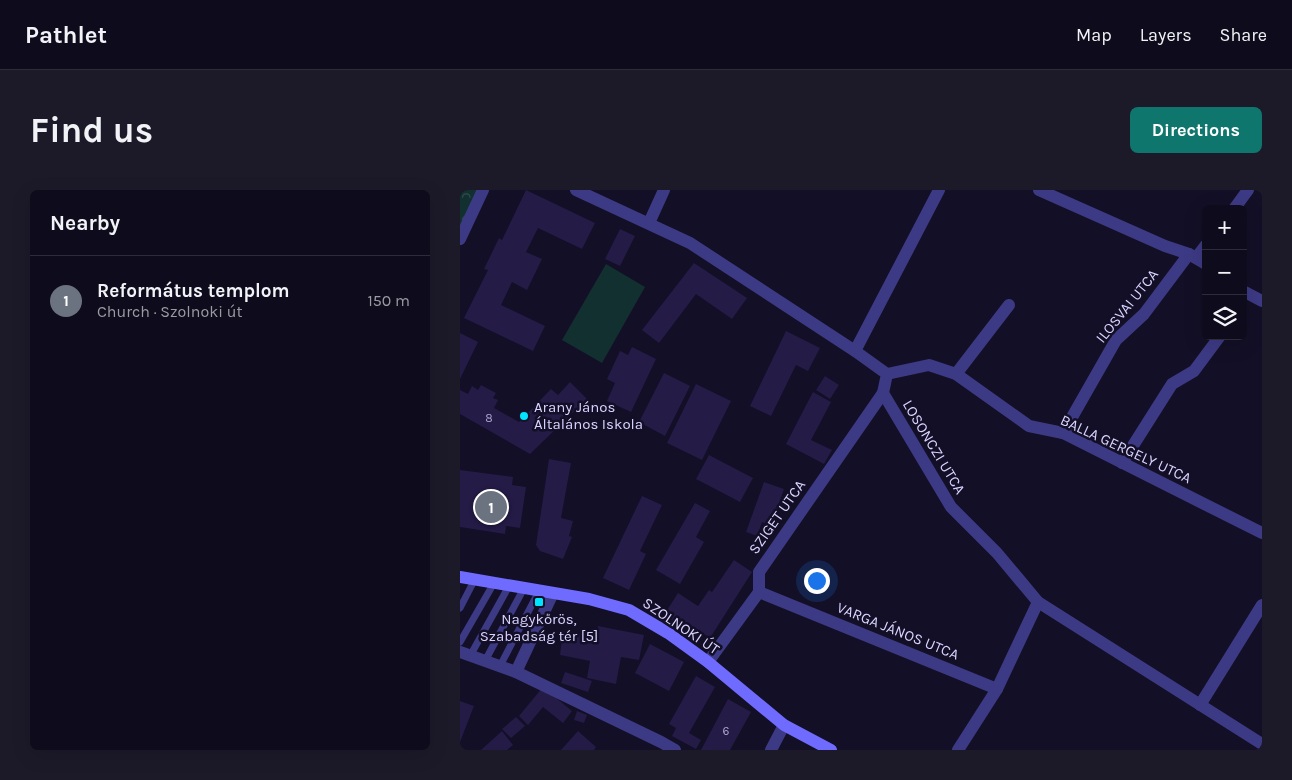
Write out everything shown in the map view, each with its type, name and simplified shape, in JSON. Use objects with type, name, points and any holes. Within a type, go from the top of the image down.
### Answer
[{"type":"main road","name":"SZOLNOKI ÚT","points":[[460,578],[589,599],[629,610],[668,633],[708,662],[784,724],[831,750]]},
{"type":"street","points":[[460,239],[483,190]]},
{"type":"street","points":[[576,190],[690,242],[887,374]]},
{"type":"street","points":[[649,223],[664,190]]},
{"type":"street","points":[[855,351],[939,190]]},
{"type":"street","points":[[1237,205],[1248,190]]},
{"type":"street","points":[[1043,191],[1197,259]]},
{"type":"street","name":"ILOSVAI UTCA","points":[[1063,433],[1116,340],[1197,259]]},
{"type":"street","points":[[956,374],[1010,305]]},
{"type":"street","points":[[1122,463],[1172,384],[1194,371],[1217,340]]},
{"type":"street","name":"BALLA GERGELY UTCA","points":[[887,374],[928,366],[956,374],[1029,426],[1063,433],[1262,532]]},
{"type":"street","name":"LOSONCZI UTCA","points":[[887,374],[883,394],[951,507],[997,553],[1038,602],[1262,744]]},
{"type":"street","name":"SZIGET UTCA","points":[[708,662],[759,592],[759,572],[883,394]]},
{"type":"street","name":"VARGA JÁNOS UTCA","points":[[759,592],[997,689]]},
{"type":"street","points":[[516,672],[553,593]]},
{"type":"street","points":[[958,750],[997,689],[1038,602]]},
{"type":"street","points":[[1200,705],[1262,605]]},
{"type":"street","points":[[465,654],[516,672],[675,750]]},
{"type":"street","points":[[771,750],[784,724]]},
{"type":"lane","points":[[460,608],[475,580]]},
{"type":"lane","points":[[460,642],[494,583]]},
{"type":"lane","points":[[465,654],[509,586]]},
{"type":"lane","points":[[485,661],[524,588]]},
{"type":"lane","points":[[500,666],[538,591]]},
{"type":"green space","points":[[460,190],[483,190],[460,239]]},
{"type":"green space","points":[[606,264],[645,287],[602,363],[562,340]]},
{"type":"building","points":[[526,190],[595,223],[582,249],[538,228],[526,252],[542,259],[527,290],[512,282],[501,305],[545,326],[533,351],[464,318],[488,270],[484,269],[499,238],[502,240]]},
{"type":"building","points":[[620,229],[635,236],[620,266],[605,259]]},
{"type":"building","points":[[694,263],[747,298],[732,319],[696,294],[659,343],[642,330]]},
{"type":"building","points":[[786,331],[820,348],[808,371],[796,365],[771,416],[750,406]]},
{"type":"building","points":[[460,333],[478,342],[460,379]]},
{"type":"building","points":[[632,347],[656,359],[631,412],[607,401],[615,383],[607,379],[620,351],[628,355]]},
{"type":"building","points":[[664,373],[690,386],[665,436],[639,422]]},
{"type":"building","points":[[825,376],[839,385],[830,399],[816,390]]},
{"type":"building","points":[[570,382],[587,399],[530,454],[460,414],[460,390],[468,394],[472,386],[478,390],[481,385],[496,393],[493,398],[498,400],[494,408],[519,422],[551,389],[558,395]]},
{"type":"building","points":[[696,384],[731,401],[702,460],[667,443]]},
{"type":"building","points":[[813,392],[831,402],[811,440],[832,450],[824,464],[786,444]]},
{"type":"building","points":[[709,455],[753,478],[740,502],[696,479]]},
{"type":"building","points":[[549,459],[571,463],[561,518],[573,521],[569,536],[572,537],[563,559],[540,551],[536,545]]},
{"type":"building","points":[[460,470],[513,477],[512,485],[526,487],[520,528],[506,526],[505,534],[460,527]]},
{"type":"building","points":[[764,482],[784,489],[771,526],[762,522],[757,536],[746,532]]},
{"type":"building","points":[[642,496],[662,505],[640,551],[646,554],[629,590],[603,578]]},
{"type":"building","points":[[695,503],[710,511],[696,537],[704,542],[680,584],[656,570]]},
{"type":"building","points":[[734,560],[752,572],[710,638],[687,623],[684,628],[664,615],[678,593],[698,606],[709,590],[712,592]]},
{"type":"building","points":[[598,626],[644,635],[639,660],[621,657],[616,684],[587,678],[590,661],[560,655],[563,631],[596,635]]},
{"type":"building","points":[[650,644],[684,662],[669,691],[635,673]]},
{"type":"building","points":[[565,672],[592,681],[588,692],[561,683]]},
{"type":"building","points":[[696,676],[715,687],[689,733],[701,740],[696,749],[672,736],[676,728],[669,724]]},
{"type":"building","points":[[543,687],[572,711],[563,723],[543,707],[528,725],[519,716]]},
{"type":"building","points":[[728,699],[751,712],[730,750],[701,750]]},
{"type":"building","points":[[460,701],[474,706],[460,742]]},
{"type":"building","points":[[577,711],[587,715],[584,723],[574,720]]},
{"type":"building","points":[[516,717],[525,726],[511,738],[502,729]]},
{"type":"building","points":[[502,731],[513,745],[507,750],[481,750]]},
{"type":"building","points":[[578,731],[596,747],[594,750],[561,750]]},
{"type":"place","name":"Arany János Általános Iskola","points":[[524,416]]},
{"type":"place","name":"Református templom","points":[[491,507]]},
{"type":"place","name":"Nagykőrös, Szabadság tér [5]","points":[[539,602]]}]
